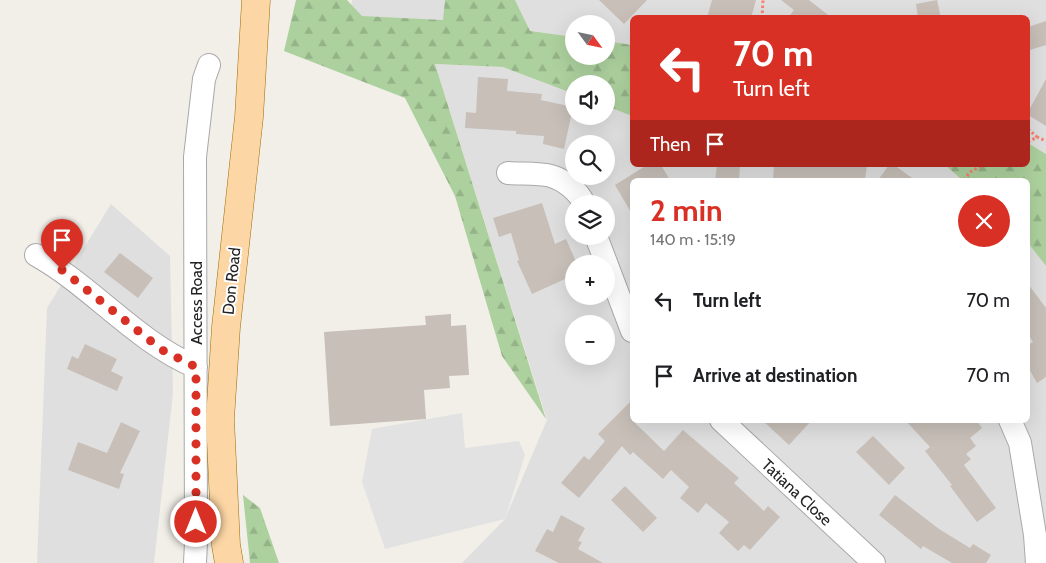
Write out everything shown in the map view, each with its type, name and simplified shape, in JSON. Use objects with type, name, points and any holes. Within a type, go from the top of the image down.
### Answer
[{"type":"main road","name":"Don Road","points":[[227,554],[221,410],[226,326],[249,117],[256,0]]},
{"type":"street","name":"Access Road","points":[[209,65],[204,79],[195,157],[196,552],[227,554]]},
{"type":"street","points":[[508,174],[551,176],[570,186],[578,195]]},
{"type":"street","points":[[599,245],[630,326]]},
{"type":"street","points":[[36,255],[75,280],[162,350],[196,367]]},
{"type":"street","name":"Tatiana Close","points":[[724,423],[874,563]]},
{"type":"street","points":[[1011,423],[1020,444],[1040,534],[1037,563]]},
{"type":"path","points":[[762,15],[763,0]]},
{"type":"path","points":[[1030,132],[1046,141]]},
{"type":"path","points":[[1030,141],[1037,137]]},
{"type":"path","points":[[966,178],[970,172],[979,167]]},
{"type":"shaded area","points":[[352,0],[1046,0],[1046,154],[1030,144],[1030,15],[630,15],[630,57],[615,56],[615,15],[565,15],[565,51],[348,35]]},
{"type":"shaded area","points":[[435,64],[503,67],[565,91],[565,125],[615,125],[615,109],[630,115],[630,167],[947,167],[960,178],[630,178],[630,423],[1030,423],[1030,246],[1046,266],[1046,563],[462,563],[505,519],[547,420]]},
{"type":"shaded area","points":[[111,204],[170,256],[173,393],[154,563],[37,563],[47,308]]},
{"type":"shaded area","points":[[462,413],[465,448],[519,441],[525,455],[505,519],[385,549],[362,482],[372,429]]},
{"type":"green space","points":[[296,0],[347,0],[362,16],[443,20],[445,0],[515,0],[530,31],[565,36],[565,65],[615,65],[615,42],[630,45],[630,115],[615,109],[615,75],[565,75],[565,91],[503,67],[435,64],[546,419],[502,356],[455,196],[405,98],[284,51]]},
{"type":"green space","points":[[1030,144],[1046,154],[1046,266],[1030,246],[1030,178],[960,178],[947,167],[1030,167]]},
{"type":"green space","points":[[243,495],[260,508],[279,563],[250,563]]},
{"type":"building","points":[[599,0],[647,0],[633,15],[630,15],[630,18],[624,24]]},
{"type":"building","points":[[712,0],[756,0],[752,15],[708,15]]},
{"type":"building","points":[[781,0],[809,0],[828,15],[790,15],[794,10]]},
{"type":"building","points":[[937,0],[940,15],[918,15],[916,4]]},
{"type":"building","points":[[1046,21],[1046,45],[1030,50],[1030,26]]},
{"type":"building","points":[[478,77],[508,79],[507,91],[542,94],[541,100],[565,105],[565,125],[569,125],[567,135],[565,135],[564,149],[543,144],[544,136],[516,134],[516,131],[465,128],[466,112],[476,113]]},
{"type":"building","points":[[1046,79],[1046,126],[1030,116],[1030,108]]},
{"type":"building","points":[[644,167],[662,167],[669,178],[630,178],[630,211],[615,185]]},
{"type":"building","points":[[717,167],[740,167],[739,178],[715,178]]},
{"type":"building","points":[[774,167],[867,167],[865,178],[773,178]]},
{"type":"building","points":[[888,167],[897,167],[912,178],[879,178]]},
{"type":"building","points":[[542,203],[555,244],[565,239],[565,245],[569,245],[573,255],[565,255],[565,279],[532,294],[517,261],[519,260],[511,233],[499,237],[493,218]]},
{"type":"building","points":[[120,253],[153,278],[138,298],[104,272]]},
{"type":"building","points":[[1030,287],[1046,308],[1046,377],[1037,383],[1030,371],[1030,344],[1033,342],[1030,337]]},
{"type":"building","points":[[451,314],[451,326],[466,325],[469,375],[449,376],[450,388],[424,390],[426,419],[330,426],[324,332],[426,325],[425,316]]},
{"type":"building","points":[[85,344],[117,359],[111,371],[123,377],[117,391],[67,369],[72,356],[78,359]]},
{"type":"building","points":[[630,402],[630,423],[635,423],[664,451],[683,430],[739,478],[734,483],[764,511],[768,506],[780,517],[750,550],[744,545],[738,551],[719,533],[729,522],[706,503],[698,513],[680,498],[689,487],[671,470],[663,479],[633,452],[630,455],[622,446],[579,498],[561,483],[584,456],[589,460],[605,441],[598,434]]},
{"type":"building","points":[[121,422],[140,431],[120,473],[124,474],[119,489],[68,470],[78,442],[107,453]]},
{"type":"building","points":[[765,423],[809,423],[789,445]]},
{"type":"building","points":[[908,423],[978,423],[982,428],[970,438],[976,446],[966,454],[971,459],[964,465],[996,508],[977,522],[950,486],[952,485],[925,451],[930,447]]},
{"type":"building","points":[[873,436],[905,468],[889,485],[856,452]]},
{"type":"building","points":[[625,486],[657,518],[643,532],[611,500]]},
{"type":"building","points":[[895,495],[939,529],[970,548],[973,544],[991,555],[986,563],[952,563],[923,546],[921,549],[879,515]]},
{"type":"building","points":[[561,515],[585,528],[578,541],[582,542],[578,549],[603,563],[559,563],[535,551],[547,529],[553,532]]},
{"type":"route","points":[[62,270],[162,350],[196,367],[196,522]]}]
